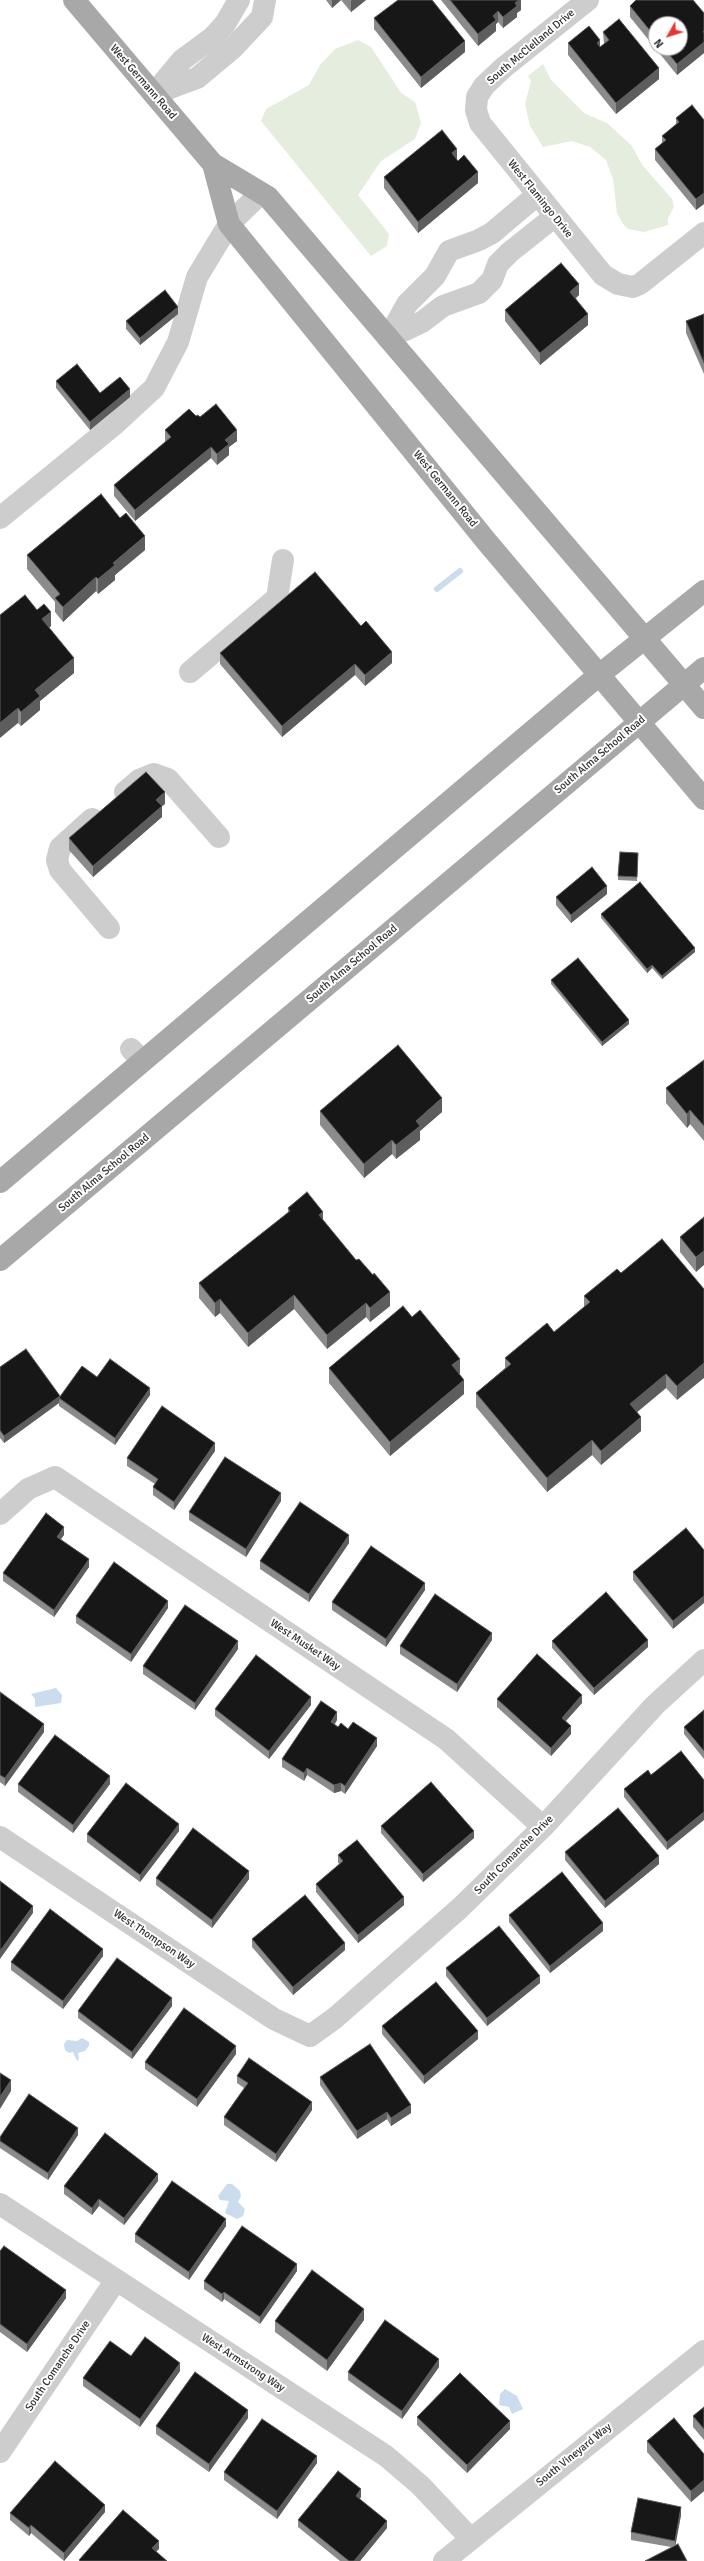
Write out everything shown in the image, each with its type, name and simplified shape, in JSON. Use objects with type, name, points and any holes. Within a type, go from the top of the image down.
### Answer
[{"type":"main road","name":"West Germann Road","points":[[74,0],[213,164],[268,197],[704,708]]},
{"type":"main road","name":"West Germann Road","points":[[213,164],[229,224],[487,542],[704,799]]},
{"type":"main road","points":[[0,1182],[136,1055],[599,675],[704,591]]},
{"type":"main road","name":"South Alma School Road","points":[[0,1260],[704,668]]},
{"type":"street","points":[[154,94],[196,78],[252,30],[262,17],[265,0]]},
{"type":"street","name":"South McClelland Drive","points":[[477,97],[484,86],[503,68],[588,0]]},
{"type":"street","points":[[154,94],[182,60],[212,38],[235,8],[252,30]]},
{"type":"street","name":"West Flamingo Drive","points":[[477,97],[476,110],[480,123],[554,217],[603,275],[624,287],[640,284],[704,233]]},
{"type":"street","points":[[0,518],[115,424],[154,388],[178,342],[197,277],[229,224],[261,192]]},
{"type":"street","points":[[388,338],[407,304],[435,276],[449,251],[479,240],[492,233],[537,195]]},
{"type":"street","points":[[388,338],[422,322],[443,306],[479,294],[492,280],[498,264],[554,217]]},
{"type":"street","points":[[479,240],[498,264]]},
{"type":"street","points":[[190,672],[277,598],[283,560]]},
{"type":"street","points":[[109,928],[60,870],[58,860],[60,848],[139,780],[154,774],[168,778],[219,837]]},
{"type":"street","name":"West Musket Way","points":[[0,1514],[28,1489],[55,1477],[446,1739],[543,1827]]},
{"type":"street","name":"South Comanche Drive","points":[[310,2036],[335,2018],[460,1908],[543,1827],[655,1706],[704,1660]]},
{"type":"street","name":"West Thompson Way","points":[[0,1837],[274,2019],[310,2036]]},
{"type":"street","name":"West Armstrong Way","points":[[0,2204],[386,2456],[420,2485],[471,2539]]},
{"type":"street","name":"South Comanche Drive","points":[[0,2452],[116,2280]]},
{"type":"street","name":"South Vineyard Way","points":[[444,2561],[704,2351]]},
{"type":"green space","points":[[358,40],[371,47],[401,93],[415,102],[421,123],[415,139],[381,161],[358,195],[389,234],[387,246],[371,256],[261,121],[266,109],[309,85],[320,65],[335,49]]},
{"type":"green space","points":[[543,64],[551,80],[584,113],[607,123],[631,145],[643,166],[672,199],[674,207],[668,218],[668,225],[644,232],[628,229],[623,224],[617,213],[613,179],[606,160],[590,147],[572,141],[543,147],[530,126],[525,104],[531,81],[528,76]]},
{"type":"water","points":[[56,1688],[62,1695],[61,1703],[35,1707],[35,1699],[31,1694]]},
{"type":"water","points":[[82,2038],[89,2042],[89,2046],[85,2051],[78,2053],[79,2059],[77,2061],[73,2052],[69,2053],[65,2050],[64,2044],[67,2040],[77,2041]]},
{"type":"water","points":[[227,2184],[232,2184],[240,2191],[241,2196],[238,2202],[245,2209],[243,2216],[237,2219],[225,2213],[229,2201],[220,2200],[218,2196]]},
{"type":"water","points":[[505,2389],[517,2396],[523,2409],[512,2414],[509,2407],[499,2405],[500,2394]]},
{"type":"building","points":[[398,0],[432,0],[465,41],[421,77],[374,18]]},
{"type":"building","points":[[450,0],[519,0],[515,3],[517,6],[503,17],[498,11],[493,16],[496,20],[478,34]]},
{"type":"building","points":[[636,0],[693,0],[704,13],[704,42],[688,55],[688,16],[648,16],[648,28],[630,6]]},
{"type":"building","points":[[619,19],[659,68],[616,103],[568,43],[589,26],[600,40],[597,43],[600,47],[609,40],[603,32]]},
{"type":"building","points":[[670,56],[687,56],[677,64]]},
{"type":"building","points":[[692,105],[704,120],[704,193],[696,199],[655,149],[666,140],[662,136],[679,122],[676,118]]},
{"type":"building","points":[[442,130],[457,149],[452,153],[458,161],[464,155],[478,172],[418,222],[384,177]]},
{"type":"building","points":[[561,263],[579,284],[570,292],[588,314],[540,353],[505,310]]},
{"type":"building","points":[[165,290],[178,307],[140,338],[126,321]]},
{"type":"building","points":[[704,314],[704,363],[686,321]]},
{"type":"building","points":[[77,364],[100,393],[120,377],[130,389],[90,422],[56,381]]},
{"type":"building","points":[[216,404],[237,430],[225,440],[229,444],[217,454],[211,447],[135,510],[114,485],[171,437],[165,430],[189,409],[196,416],[198,415],[200,417]]},
{"type":"building","points":[[101,494],[120,518],[126,513],[145,536],[113,563],[115,565],[98,579],[96,577],[63,607],[55,598],[60,594],[27,555]]},
{"type":"building","points":[[315,572],[361,626],[366,621],[392,652],[365,675],[355,664],[282,726],[220,653]]},
{"type":"building","points":[[25,595],[37,610],[44,604],[51,612],[42,619],[74,658],[35,690],[40,696],[21,712],[18,708],[0,723],[0,615]]},
{"type":"building","points":[[146,772],[165,792],[156,800],[162,806],[93,866],[69,838]]},
{"type":"building","points":[[620,852],[638,853],[637,877],[618,876]]},
{"type":"building","points":[[592,867],[607,886],[571,915],[556,897]]},
{"type":"building","points":[[640,882],[695,948],[662,976],[652,965],[647,969],[601,914]]},
{"type":"building","points":[[578,958],[629,1020],[602,1042],[551,980]]},
{"type":"building","points":[[398,1045],[442,1098],[416,1121],[420,1126],[396,1145],[392,1140],[364,1164],[320,1111]]},
{"type":"building","points":[[704,1060],[704,1126],[690,1110],[687,1114],[666,1088]]},
{"type":"building","points":[[307,1192],[323,1212],[319,1215],[356,1260],[359,1259],[373,1275],[374,1273],[390,1292],[370,1308],[366,1303],[327,1335],[294,1295],[248,1333],[220,1299],[215,1303],[199,1283],[290,1211],[288,1208]]},
{"type":"building","points":[[704,1217],[704,1251],[696,1257],[680,1237]]},
{"type":"building","points":[[662,1239],[704,1289],[704,1363],[677,1386],[666,1374],[630,1404],[641,1417],[601,1451],[592,1440],[547,1478],[476,1393],[511,1364],[505,1358],[547,1323],[554,1332],[590,1302],[584,1296],[617,1269],[621,1273]]},
{"type":"building","points":[[403,1306],[412,1317],[420,1310],[460,1359],[452,1365],[464,1380],[390,1442],[329,1368]]},
{"type":"building","points":[[26,1349],[60,1396],[4,1436],[0,1430],[0,1367]]},
{"type":"building","points":[[110,1359],[150,1388],[115,1438],[59,1398],[82,1366],[97,1377]]},
{"type":"building","points":[[162,1406],[215,1443],[174,1502],[153,1487],[158,1479],[127,1458]]},
{"type":"building","points":[[225,1457],[281,1493],[246,1549],[189,1512]]},
{"type":"building","points":[[300,1502],[349,1535],[309,1594],[260,1561]]},
{"type":"building","points":[[46,1513],[64,1527],[57,1537],[89,1559],[54,1610],[3,1573]]},
{"type":"building","points":[[686,1528],[704,1550],[704,1596],[673,1621],[633,1572]]},
{"type":"building","points":[[371,1546],[425,1583],[386,1639],[332,1602]]},
{"type":"building","points":[[114,1562],[168,1601],[131,1654],[76,1616]]},
{"type":"building","points":[[606,1592],[648,1640],[594,1688],[552,1641]]},
{"type":"building","points":[[435,1594],[492,1633],[457,1684],[400,1646]]},
{"type":"building","points":[[185,1605],[238,1641],[195,1703],[143,1666]]},
{"type":"building","points":[[537,1654],[582,1695],[562,1718],[571,1726],[551,1748],[497,1699]]},
{"type":"building","points":[[256,1655],[311,1697],[269,1751],[215,1709]]},
{"type":"building","points":[[0,1692],[44,1724],[5,1778],[0,1775]]},
{"type":"building","points":[[321,1701],[337,1712],[331,1722],[338,1727],[341,1723],[348,1729],[353,1722],[377,1738],[345,1786],[341,1783],[334,1785],[307,1768],[304,1773],[282,1759]]},
{"type":"building","points":[[704,1710],[704,1751],[684,1727]]},
{"type":"building","points":[[55,1735],[110,1776],[73,1825],[18,1784]]},
{"type":"building","points":[[681,1751],[704,1780],[704,1812],[667,1842],[624,1789],[648,1770],[651,1775]]},
{"type":"building","points":[[431,1782],[474,1831],[423,1874],[381,1826]]},
{"type":"building","points":[[126,1783],[179,1824],[140,1875],[87,1834]]},
{"type":"building","points":[[618,1808],[659,1856],[605,1901],[565,1852]]},
{"type":"building","points":[[193,1828],[249,1871],[212,1920],[156,1878]]},
{"type":"building","points":[[357,1840],[404,1897],[358,1935],[316,1884],[343,1861],[338,1855]]},
{"type":"building","points":[[562,1872],[603,1923],[550,1966],[509,1915]]},
{"type":"building","points":[[0,1881],[33,1906],[0,1951]]},
{"type":"building","points":[[305,1895],[345,1943],[293,1987],[252,1939]]},
{"type":"building","points":[[50,1909],[103,1949],[63,2001],[11,1962]]},
{"type":"building","points":[[499,1926],[540,1976],[487,2018],[446,1968]]},
{"type":"building","points":[[117,1958],[172,1998],[132,2052],[78,2011]]},
{"type":"building","points":[[436,1982],[478,2031],[424,2076],[382,2026]]},
{"type":"building","points":[[184,2008],[236,2046],[197,2099],[145,2062]]},
{"type":"building","points":[[370,2044],[411,2105],[391,2118],[387,2112],[357,2131],[320,2077]]},
{"type":"building","points":[[249,2058],[312,2102],[276,2154],[224,2117],[248,2083],[237,2076]]},
{"type":"building","points":[[0,2073],[11,2080],[0,2097]]},
{"type":"building","points":[[29,2094],[78,2128],[48,2173],[0,2141],[0,2137]]},
{"type":"building","points":[[105,2133],[158,2174],[124,2218],[99,2199],[92,2208],[64,2186]]},
{"type":"building","points":[[172,2181],[226,2219],[189,2272],[135,2234]]},
{"type":"building","points":[[242,2226],[297,2264],[260,2317],[224,2292],[222,2294],[204,2281]]},
{"type":"building","points":[[4,2246],[66,2290],[27,2344],[0,2324],[0,2251]]},
{"type":"building","points":[[312,2270],[364,2309],[327,2360],[275,2321]]},
{"type":"building","points":[[385,2320],[439,2359],[402,2411],[348,2372]]},
{"type":"building","points":[[145,2337],[180,2363],[140,2419],[83,2378],[110,2341],[131,2356]]},
{"type":"building","points":[[195,2372],[248,2410],[209,2464],[156,2426]]},
{"type":"building","points":[[460,2373],[510,2421],[467,2465],[417,2417]]},
{"type":"building","points":[[704,2407],[704,2429],[693,2416]]},
{"type":"building","points":[[674,2418],[704,2454],[704,2480],[691,2491],[647,2441]]},
{"type":"building","points":[[262,2419],[317,2456],[277,2511],[224,2472]]},
{"type":"building","points":[[55,2461],[105,2505],[64,2553],[31,2525],[29,2528],[10,2513]]},
{"type":"building","points":[[338,2471],[361,2489],[356,2496],[387,2521],[354,2561],[349,2561],[298,2520]]},
{"type":"building","points":[[638,2498],[681,2507],[675,2541],[631,2532]]},
{"type":"building","points":[[123,2510],[159,2541],[152,2548],[167,2561],[79,2560]]},
{"type":"building","points":[[678,2544],[687,2561],[645,2561]]},
{"type":"waterway","points":[[437,589],[460,571]]}]
